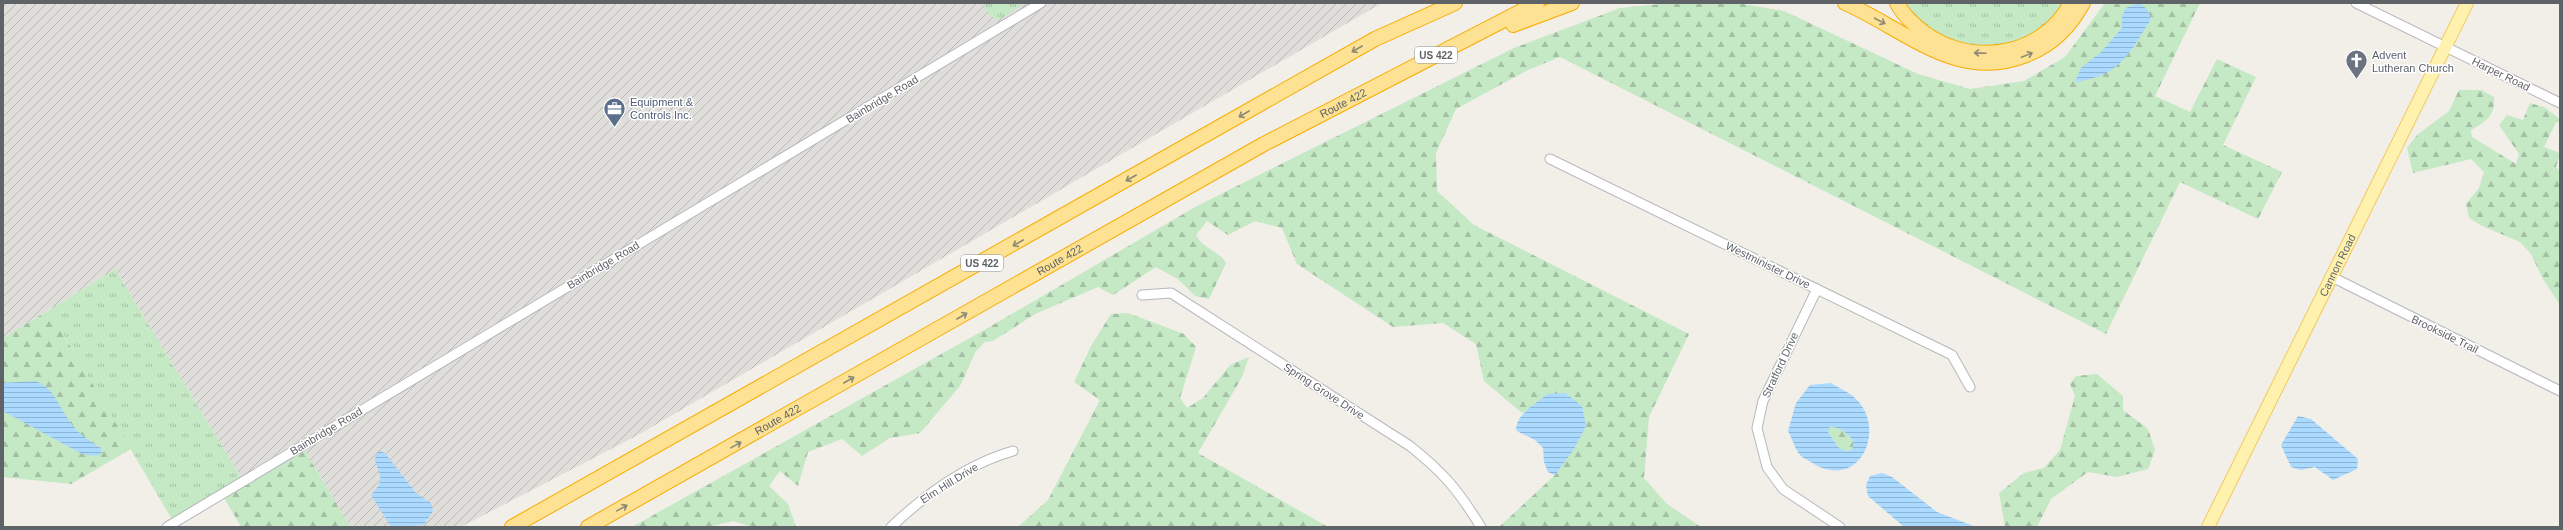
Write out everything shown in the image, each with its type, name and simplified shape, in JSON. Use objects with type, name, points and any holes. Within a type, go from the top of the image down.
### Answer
[{"type":"highway","points":[[1375,39],[1438,3]]},
{"type":"highway","name":"US 422","points":[[512,527],[1375,39],[1455,3]]},
{"type":"highway","name":"Route 422","points":[[588,527],[1264,144],[1536,3]]},
{"type":"highway","points":[[1336,106],[1527,18],[1572,3]]},
{"type":"highway","points":[[1845,3],[1944,55],[1972,63],[1992,64],[2012,61],[2051,43],[2063,32],[2083,3]]},
{"type":"highway","points":[[1897,3],[1902,13],[1929,38],[1962,52],[1983,53],[2005,52],[2034,40],[2053,26],[2071,3]]},
{"type":"main road","name":"Cannon Road","points":[[2208,527],[2330,276],[2446,48],[2467,3]]},
{"type":"street","name":"Bainbridge Road","points":[[167,527],[1040,3]]},
{"type":"street","name":"Harper Road","points":[[2356,3],[2560,103]]},
{"type":"street","name":"Westminister Drive","points":[[1550,159],[1952,354],[1970,387]]},
{"type":"street","name":"Brookside Trail","points":[[2330,276],[2560,391]]},
{"type":"street","name":"Stratford Drive","points":[[1817,289],[1763,401],[1757,428],[1767,467],[1783,489],[1840,527]]},
{"type":"street","name":"Spring Grove Drive","points":[[1142,295],[1171,293],[1410,446],[1434,465],[1459,491],[1481,527]]},
{"type":"street","name":"Elm Hill Drive","points":[[891,527],[916,504],[943,485],[994,456],[1013,450]]},
{"type":"shaded area","points":[[3,3],[1382,3],[638,435],[461,527],[350,527],[302,446],[243,481],[115,269],[3,338]]},
{"type":"green space","points":[[983,3],[1025,3],[998,20],[990,16]]},
{"type":"green space","points":[[1671,3],[1737,3],[1784,11],[1918,74],[1970,89],[2024,81],[2065,57],[2105,3],[2200,3],[2155,96],[2190,112],[2217,59],[2256,77],[2223,145],[2282,172],[2258,219],[2180,182],[2106,334],[1560,57],[1528,70],[1456,109],[1436,153],[1437,191],[1474,225],[1689,334],[1649,417],[1644,478],[1667,504],[1701,527],[1499,527],[1555,475],[1547,394],[1536,405],[1522,413],[1484,381],[1476,344],[1443,323],[1393,327],[1297,264],[1282,228],[1255,221],[1228,235],[1207,221],[1196,235],[1203,244],[1219,255],[1226,263],[1209,299],[1195,296],[1178,279],[1156,267],[1113,295],[1098,287],[1035,314],[993,341],[985,342],[976,351],[960,386],[920,433],[890,438],[862,456],[842,439],[808,452],[798,486],[780,471],[769,486],[788,504],[796,527],[752,527],[733,521],[709,527],[632,527],[986,329],[1197,206],[1514,48],[1620,8]]},
{"type":"green space","points":[[1906,3],[2066,3],[2052,22],[2042,31],[2012,45],[2003,48],[1989,49],[1961,45],[1947,40],[1923,24]]},
{"type":"green space","points":[[2459,90],[2481,90],[2494,97],[2493,109],[2489,117],[2486,121],[2471,130],[2472,137],[2516,164],[2519,154],[2499,125],[2507,115],[2523,120],[2530,103],[2544,107],[2560,119],[2560,122],[2556,122],[2544,147],[2560,153],[2556,167],[2560,172],[2560,305],[2543,279],[2531,254],[2520,242],[2482,226],[2469,218],[2466,204],[2479,188],[2484,172],[2471,159],[2413,173],[2407,148],[2417,135],[2449,111]]},
{"type":"green space","points":[[115,269],[243,481],[174,523],[49,310]]},
{"type":"green space","points":[[49,310],[131,449],[71,484],[3,477],[3,338]]},
{"type":"green space","points":[[1128,313],[1184,334],[1196,347],[1180,398],[1187,408],[1203,398],[1230,365],[1249,357],[1242,377],[1198,453],[1328,527],[1018,527],[1048,500],[1100,400],[1074,382],[1091,346],[1111,314]]},
{"type":"green space","points":[[2097,374],[2123,396],[2123,410],[2148,429],[2155,450],[2148,469],[2117,477],[2088,472],[2051,499],[2037,527],[2005,527],[1999,493],[2024,473],[2044,468],[2060,450],[2075,396],[2070,384],[2076,376]]},
{"type":"green space","points":[[1830,427],[1841,430],[1849,436],[1854,442],[1853,450],[1845,451],[1838,447],[1828,432]]},
{"type":"green space","points":[[302,446],[350,527],[241,527],[222,494]]},
{"type":"water","points":[[2139,3],[2147,9],[2151,19],[2129,53],[2113,69],[2103,75],[2075,82],[2081,68],[2101,52],[2122,28],[2122,16],[2126,8]]},
{"type":"water","points":[[36,381],[51,392],[73,426],[86,438],[101,448],[102,453],[96,456],[82,454],[3,411],[3,383]]},
{"type":"water","points":[[1831,383],[1850,394],[1862,406],[1868,421],[1869,436],[1865,450],[1857,462],[1846,469],[1831,470],[1814,464],[1804,458],[1797,451],[1788,431],[1796,403],[1810,385]],"holes":[[[1830,427],[1838,428],[1852,439],[1854,442],[1852,450],[1845,451],[1838,447],[1828,432]]]},
{"type":"water","points":[[1565,393],[1582,406],[1586,426],[1574,449],[1555,475],[1548,472],[1544,462],[1543,448],[1533,439],[1516,430],[1517,424],[1523,414],[1547,394]]},
{"type":"water","points":[[2298,416],[2311,419],[2358,459],[2357,469],[2333,480],[2315,467],[2301,470],[2291,467],[2281,445]]},
{"type":"water","points":[[379,451],[385,453],[416,493],[431,503],[433,511],[424,525],[391,527],[371,495],[379,484],[380,480],[375,459]]},
{"type":"water","points":[[1882,473],[1892,477],[1937,512],[1976,527],[1904,527],[1868,496],[1866,485],[1870,476]]},
{"type":"place","name":"Advent Lutheran Church","points":[[2357,80]]},
{"type":"place","name":"Equipment & Controls Inc.","points":[[614,128]]}]
